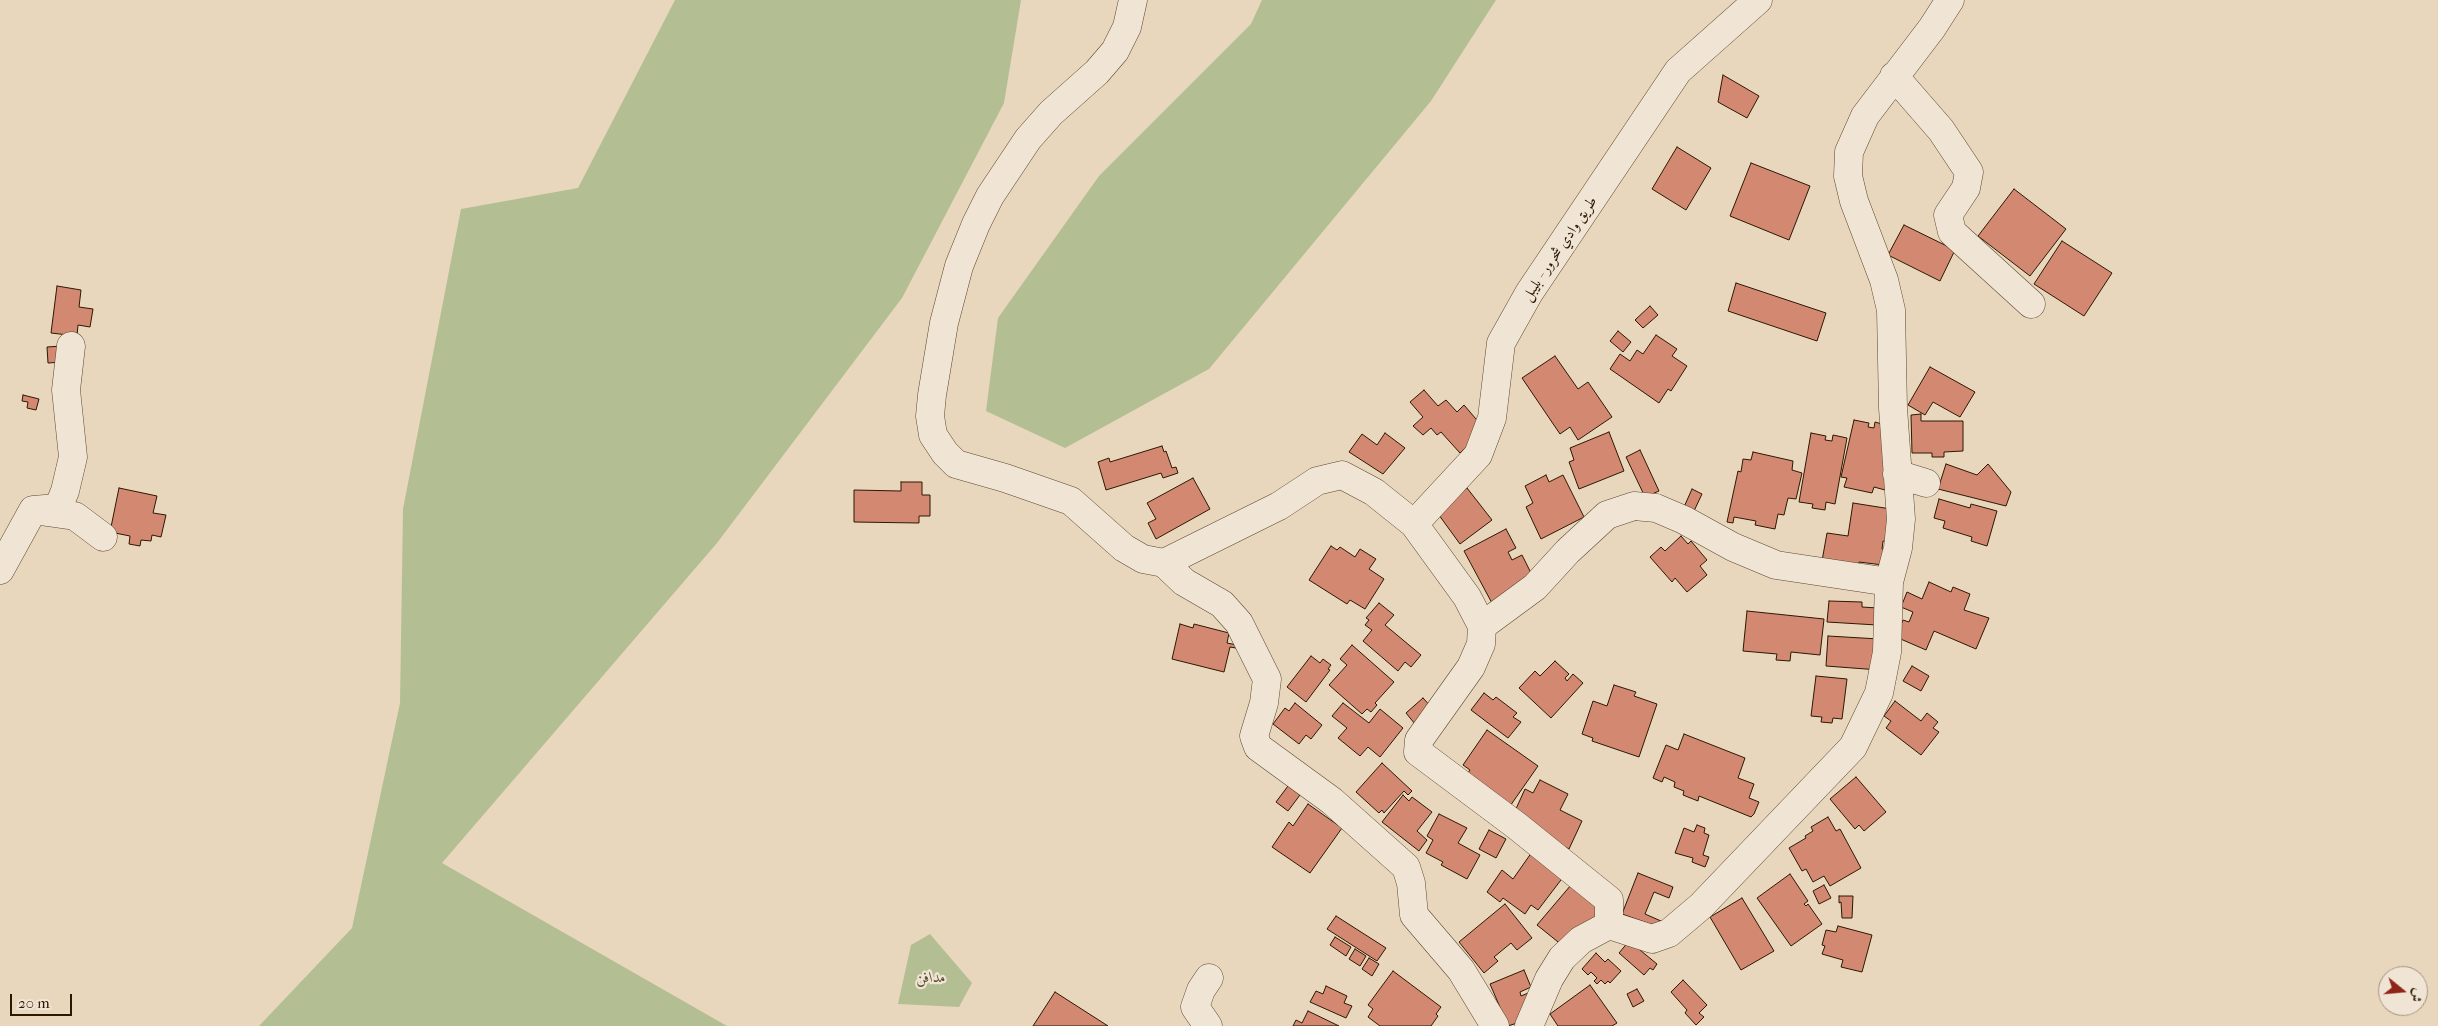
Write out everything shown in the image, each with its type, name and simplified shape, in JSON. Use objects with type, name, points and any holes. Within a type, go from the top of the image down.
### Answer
[{"type":"street","points":[[1132,0],[1127,27],[1115,51],[1093,76],[1050,112],[1028,140],[990,196],[976,224],[959,266],[944,323],[930,416],[933,436],[945,454],[956,464],[1006,478],[1071,501],[1084,515],[1124,548],[1144,559],[1164,563],[1184,582],[1222,604],[1239,623],[1267,679],[1264,703],[1254,736],[1258,747],[1332,801],[1406,867],[1411,883],[1414,915],[1461,970],[1495,1026]]},
{"type":"street","name":"طريق وادي شحرور - بليبل","points":[[1414,524],[1478,455],[1492,418],[1501,343],[1529,293],[1678,71],[1758,0]]},
{"type":"street","points":[[1529,1026],[1550,979],[1562,958],[1581,940],[1609,925],[1652,939],[1669,933],[1701,906],[1853,748],[1879,693],[1887,652],[1889,582],[1898,548],[1901,519],[1897,474],[1891,310],[1884,280],[1854,201],[1848,176],[1849,152],[1865,116],[1932,28],[1950,0]]},
{"type":"street","points":[[1894,76],[1941,130],[1969,172],[1966,188],[1948,215],[1952,232],[2031,304]]},
{"type":"street","points":[[33,510],[58,508],[71,471],[73,457],[66,390],[71,346]]},
{"type":"street","points":[[1897,474],[1926,483]]},
{"type":"street","points":[[1164,563],[1279,506],[1317,482],[1334,476],[1342,475],[1350,478],[1374,492],[1414,524],[1467,597],[1482,626],[1481,644],[1471,667],[1420,740],[1418,752],[1517,826],[1609,900],[1609,925]]},
{"type":"street","points":[[1482,626],[1535,587],[1568,551],[1607,515],[1634,506],[1656,508],[1684,520],[1733,547],[1776,565],[1889,582]]},
{"type":"street","points":[[33,510],[75,516],[103,537]]},
{"type":"street","points":[[0,570],[33,510]]},
{"type":"street","points":[[1208,1026],[1195,1007],[1201,990],[1209,978]]},
{"type":"green space","points":[[675,0],[1021,0],[1004,103],[902,298],[717,543],[442,863],[727,1026],[259,1026],[352,928],[400,703],[403,509],[461,209],[578,188]]},
{"type":"green space","points":[[1262,0],[1496,0],[1431,101],[1209,369],[1065,448],[986,411],[998,318],[1099,176],[1251,24]]},
{"type":"green space","name":"مدافن","points":[[930,934],[972,983],[959,1007],[898,1004],[911,945]]},
{"type":"building","points":[[1723,75],[1759,96],[1747,118],[1718,102]]},
{"type":"building","points":[[1677,147],[1711,168],[1686,210],[1652,189]]},
{"type":"building","points":[[1751,163],[1810,186],[1789,240],[1730,216]]},
{"type":"building","points":[[2014,189],[2066,229],[2030,276],[1978,236]]},
{"type":"building","points":[[1904,225],[1955,250],[1940,281],[1888,255]]},
{"type":"building","points":[[2062,241],[2112,273],[2084,316],[2034,284]]},
{"type":"building","points":[[1736,283],[1826,313],[1817,341],[1728,311]]},
{"type":"building","points":[[57,286],[81,290],[79,307],[93,309],[90,327],[78,325],[77,336],[51,333]]},
{"type":"building","points":[[1650,306],[1658,315],[1643,328],[1635,320]]},
{"type":"building","points":[[1618,331],[1631,342],[1623,352],[1610,341]]},
{"type":"building","points":[[1656,335],[1677,349],[1672,356],[1687,366],[1671,391],[1668,389],[1659,403],[1610,369],[1620,354],[1630,361],[1637,350],[1643,354]]},
{"type":"building","points":[[62,346],[63,362],[48,363],[47,347]]},
{"type":"building","points":[[1555,356],[1578,389],[1588,382],[1612,417],[1578,440],[1570,427],[1560,434],[1522,378]]},
{"type":"building","points":[[1930,367],[1975,392],[1960,417],[1933,402],[1925,415],[1908,405]]},
{"type":"building","points":[[1424,390],[1438,406],[1446,400],[1457,412],[1464,405],[1482,426],[1479,435],[1460,453],[1441,432],[1437,435],[1431,428],[1423,435],[1413,426],[1423,417],[1410,402]]},
{"type":"building","points":[[23,395],[39,399],[36,410],[27,408],[28,402],[22,401]]},
{"type":"building","points":[[1921,414],[1921,421],[1963,421],[1963,451],[1944,452],[1944,457],[1932,457],[1932,453],[1912,453],[1911,415]]},
{"type":"building","points":[[1854,420],[1869,423],[1868,427],[1874,428],[1875,422],[1889,426],[1888,476],[1885,490],[1874,487],[1872,493],[1844,487],[1847,478],[1841,477]]},
{"type":"building","points":[[1609,432],[1624,471],[1579,489],[1569,462],[1574,460],[1570,448]]},
{"type":"building","points":[[1385,433],[1405,448],[1383,474],[1349,452],[1362,434],[1377,445]]},
{"type":"building","points":[[1811,433],[1826,436],[1825,440],[1832,441],[1833,435],[1847,438],[1835,504],[1826,502],[1825,510],[1812,508],[1813,504],[1799,502]]},
{"type":"building","points":[[1162,446],[1164,452],[1166,451],[1172,468],[1176,467],[1178,473],[1163,478],[1161,473],[1106,490],[1098,462],[1109,458],[1110,462]]},
{"type":"building","points":[[1640,450],[1659,491],[1645,497],[1626,457]]},
{"type":"building","points":[[1753,452],[1793,461],[1792,470],[1802,473],[1796,499],[1788,498],[1784,515],[1778,514],[1775,529],[1755,525],[1756,521],[1734,517],[1733,523],[1727,522],[1738,471],[1741,472],[1743,459],[1751,460]]},
{"type":"building","points":[[1946,464],[1977,475],[1988,464],[2011,492],[2006,506],[1938,489]]},
{"type":"building","points":[[1546,475],[1549,482],[1563,475],[1584,517],[1541,539],[1526,507],[1533,503],[1525,486]]},
{"type":"building","points":[[1193,478],[1210,509],[1156,539],[1148,523],[1156,519],[1147,503]]},
{"type":"building","points":[[901,482],[922,482],[922,495],[930,495],[930,516],[919,516],[919,523],[854,522],[854,490],[901,491]]},
{"type":"building","points":[[119,488],[157,496],[153,513],[166,515],[161,537],[152,535],[151,541],[141,540],[140,546],[129,544],[130,536],[110,532]]},
{"type":"building","points":[[1467,488],[1492,520],[1460,544],[1436,511]]},
{"type":"building","points":[[1692,489],[1702,494],[1694,511],[1684,507]]},
{"type":"building","points":[[1939,499],[1970,508],[1971,504],[1997,511],[1987,546],[1971,541],[1972,537],[1943,528],[1945,521],[1934,518]]},
{"type":"building","points":[[1853,503],[1891,509],[1890,542],[1883,541],[1882,549],[1886,550],[1883,565],[1859,562],[1858,566],[1822,561],[1827,533],[1848,536]]},
{"type":"building","points":[[1506,529],[1516,548],[1508,552],[1512,560],[1522,555],[1532,575],[1493,605],[1464,551]]},
{"type":"building","points":[[1681,536],[1688,544],[1691,541],[1707,560],[1700,566],[1707,575],[1687,592],[1675,578],[1672,582],[1650,557],[1661,547],[1665,551]]},
{"type":"building","points":[[1331,546],[1337,550],[1340,547],[1355,557],[1360,549],[1376,559],[1369,569],[1384,579],[1365,609],[1350,600],[1347,604],[1309,580]]},
{"type":"building","points":[[1929,582],[1951,592],[1953,587],[1970,594],[1964,610],[1989,618],[1976,649],[1934,631],[1926,650],[1896,637],[1903,620],[1909,622],[1913,612],[1901,607],[1907,592],[1922,599]]},
{"type":"building","points":[[1829,601],[1862,602],[1862,607],[1878,608],[1877,625],[1827,622]]},
{"type":"building","points":[[1379,603],[1394,615],[1385,625],[1421,655],[1411,667],[1405,662],[1398,671],[1363,641],[1372,630],[1365,625],[1369,620],[1366,618]]},
{"type":"building","points":[[1747,611],[1824,619],[1820,655],[1791,652],[1790,661],[1776,660],[1777,654],[1743,651]]},
{"type":"building","points":[[1180,624],[1193,628],[1194,624],[1229,633],[1227,643],[1237,645],[1236,648],[1230,647],[1224,672],[1172,659]]},
{"type":"building","points":[[1828,636],[1879,639],[1879,670],[1826,666]]},
{"type":"building","points":[[1352,645],[1394,682],[1375,703],[1377,705],[1371,712],[1367,709],[1362,714],[1329,685],[1347,665],[1340,659]]},
{"type":"building","points":[[1311,656],[1320,663],[1323,659],[1331,665],[1328,669],[1330,670],[1306,702],[1287,687]]},
{"type":"building","points":[[1555,661],[1569,674],[1565,678],[1567,681],[1573,674],[1583,683],[1551,718],[1519,688],[1535,671],[1540,676]]},
{"type":"building","points":[[1912,666],[1929,676],[1921,691],[1903,681]]},
{"type":"building","points":[[1816,676],[1847,679],[1842,719],[1833,718],[1832,723],[1821,722],[1822,717],[1811,716]]},
{"type":"building","points":[[1614,685],[1636,692],[1634,696],[1657,704],[1639,757],[1592,741],[1593,738],[1582,734],[1593,701],[1607,706]]},
{"type":"building","points":[[1484,693],[1493,700],[1496,697],[1517,713],[1513,717],[1521,722],[1508,738],[1471,710]]},
{"type":"building","points":[[1423,698],[1433,709],[1415,724],[1406,713]]},
{"type":"building","points":[[1895,701],[1921,721],[1927,713],[1938,722],[1933,728],[1939,732],[1921,755],[1886,728],[1891,721],[1884,716]]},
{"type":"building","points":[[1295,703],[1322,725],[1311,739],[1306,735],[1299,744],[1273,724],[1285,708],[1289,711]]},
{"type":"building","points":[[1343,703],[1369,723],[1380,709],[1403,728],[1380,757],[1368,747],[1360,756],[1338,738],[1347,728],[1332,716]]},
{"type":"building","points":[[1487,730],[1538,766],[1508,809],[1467,774],[1470,770],[1463,765]]},
{"type":"building","points":[[1684,734],[1745,758],[1738,778],[1754,784],[1749,798],[1759,802],[1751,817],[1699,796],[1698,801],[1683,795],[1684,791],[1674,787],[1675,782],[1664,777],[1662,782],[1653,778],[1666,745],[1678,750]]},
{"type":"building","points":[[1382,763],[1412,791],[1408,795],[1404,791],[1384,813],[1382,810],[1379,813],[1356,792]]},
{"type":"building","points":[[1856,777],[1886,812],[1864,831],[1859,825],[1855,829],[1830,799]]},
{"type":"building","points":[[1540,780],[1568,794],[1560,810],[1582,821],[1569,849],[1544,837],[1515,811],[1525,789],[1533,793]]},
{"type":"building","points":[[1288,786],[1300,795],[1288,811],[1276,802]]},
{"type":"building","points":[[1403,795],[1409,801],[1412,797],[1432,812],[1417,831],[1427,840],[1419,851],[1382,822]]},
{"type":"building","points":[[1308,804],[1342,828],[1310,873],[1272,847],[1289,822],[1293,826]]},
{"type":"building","points":[[1439,814],[1467,828],[1458,843],[1480,855],[1467,879],[1441,865],[1443,862],[1426,853],[1433,840],[1427,836]]},
{"type":"building","points":[[1828,817],[1836,831],[1840,829],[1861,868],[1830,886],[1824,876],[1813,882],[1806,869],[1802,871],[1789,848],[1806,838],[1805,836],[1813,831],[1811,827]]},
{"type":"building","points":[[1697,825],[1705,828],[1704,833],[1709,835],[1703,855],[1709,857],[1705,867],[1692,862],[1693,858],[1675,853],[1684,828],[1694,832]]},
{"type":"building","points":[[1489,830],[1506,839],[1496,858],[1479,849]]},
{"type":"building","points":[[1532,852],[1564,876],[1538,910],[1531,905],[1525,914],[1503,898],[1500,902],[1487,892],[1502,870],[1513,879]]},
{"type":"building","points":[[1638,873],[1673,887],[1669,898],[1654,892],[1645,914],[1661,921],[1658,927],[1622,914]]},
{"type":"building","points":[[1790,874],[1808,901],[1804,904],[1806,906],[1808,904],[1822,924],[1791,946],[1757,898]]},
{"type":"building","points":[[1571,885],[1601,911],[1568,950],[1537,925]]},
{"type":"building","points":[[1824,885],[1831,898],[1819,904],[1813,891]]},
{"type":"building","points":[[1839,896],[1853,896],[1852,918],[1842,918]]},
{"type":"building","points":[[1742,898],[1774,951],[1741,970],[1710,917]]},
{"type":"building","points":[[1505,904],[1532,938],[1517,950],[1511,943],[1494,957],[1498,961],[1484,973],[1459,942]]},
{"type":"building","points":[[1336,916],[1386,948],[1377,961],[1327,929]]},
{"type":"building","points":[[1838,926],[1872,935],[1862,972],[1841,967],[1843,960],[1822,954],[1825,946],[1822,945],[1826,930],[1836,932]]},
{"type":"building","points":[[1335,937],[1351,947],[1346,956],[1330,945]]},
{"type":"building","points":[[1629,941],[1657,964],[1653,970],[1650,968],[1644,975],[1619,953]]},
{"type":"building","points":[[1355,949],[1366,956],[1360,966],[1349,959]]},
{"type":"building","points":[[1596,953],[1605,962],[1608,959],[1621,971],[1610,983],[1608,981],[1605,984],[1601,980],[1597,984],[1594,981],[1597,978],[1591,972],[1588,975],[1582,969]]},
{"type":"building","points":[[1369,958],[1379,964],[1372,976],[1362,969]]},
{"type":"building","points":[[1524,970],[1531,987],[1520,992],[1521,996],[1533,991],[1529,1019],[1508,1026],[1490,984]]},
{"type":"building","points":[[1393,971],[1441,1007],[1436,1014],[1438,1016],[1431,1026],[1380,1026],[1368,1017],[1373,1009],[1368,1005]]},
{"type":"building","points":[[1683,980],[1707,1005],[1699,1013],[1704,1017],[1696,1025],[1685,1013],[1687,1010],[1671,992]]},
{"type":"building","points":[[1590,985],[1617,1023],[1612,1026],[1558,1026],[1550,1014]]},
{"type":"building","points":[[1326,986],[1347,996],[1344,1003],[1352,1006],[1346,1018],[1310,1002],[1316,991],[1323,994]]},
{"type":"building","points":[[1637,989],[1644,1001],[1633,1007],[1627,994]]},
{"type":"building","points":[[1055,992],[1108,1026],[1033,1026]]},
{"type":"building","points":[[1308,1011],[1339,1026],[1293,1026],[1296,1020],[1302,1023]]}]
